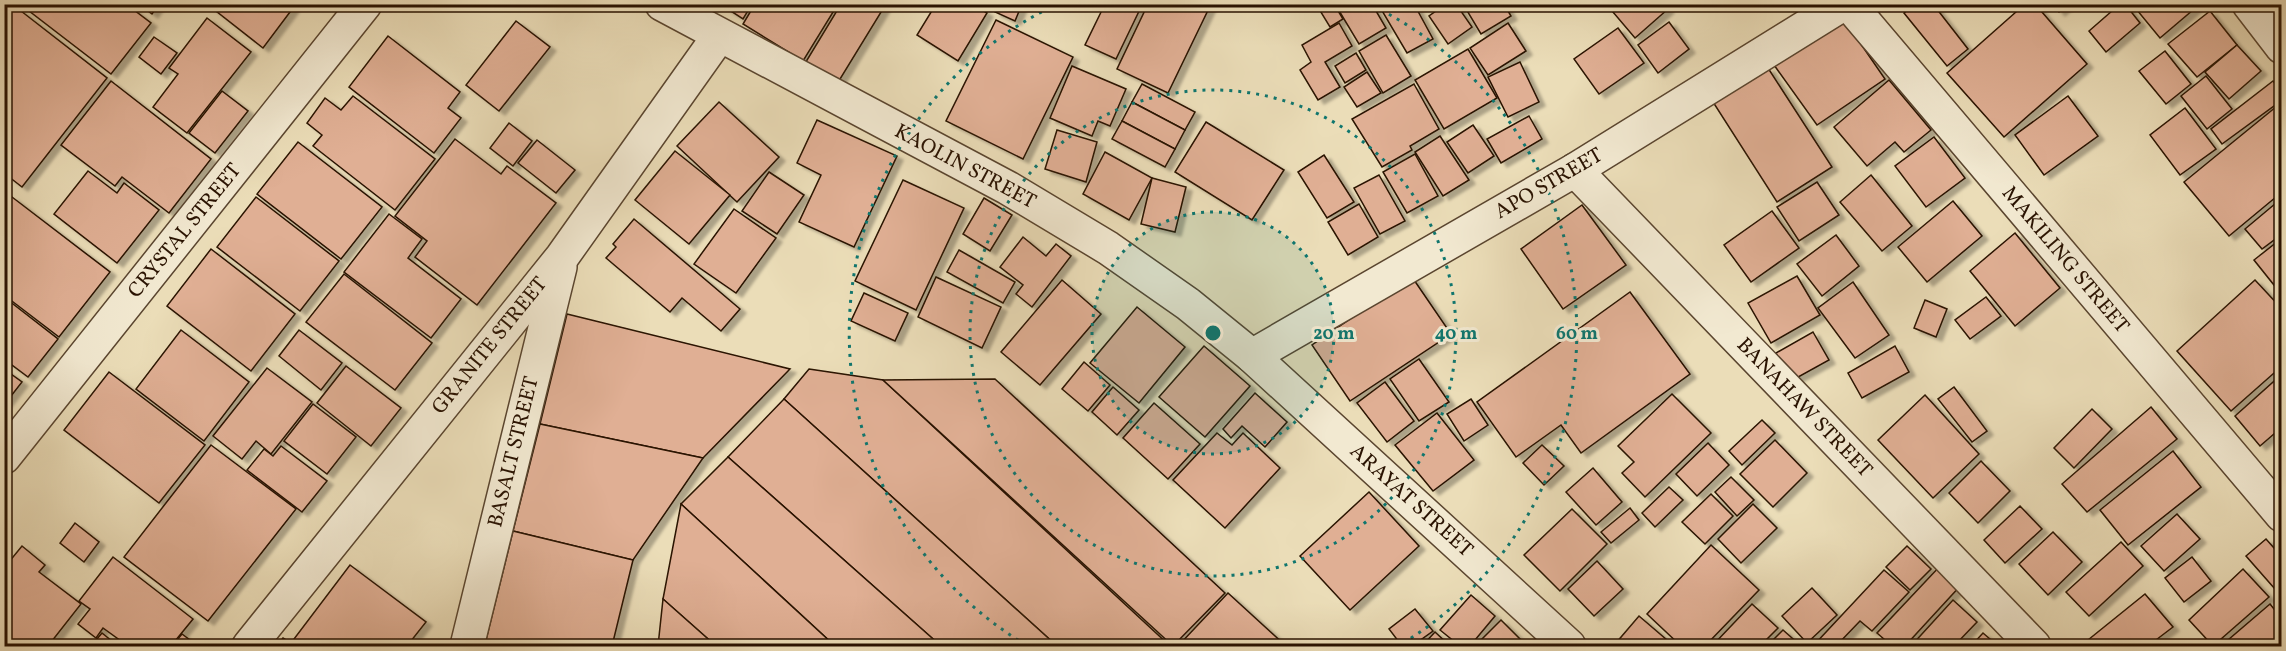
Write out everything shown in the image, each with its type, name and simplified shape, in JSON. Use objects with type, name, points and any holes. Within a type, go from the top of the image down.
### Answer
[{"type":"street","name":"CRYSTAL STREET","points":[[4,457],[365,4]]},
{"type":"street","name":"KAOLIN STREET","points":[[662,4],[1008,188],[1098,242],[1188,304],[1252,356]]},
{"type":"street","name":"APO STREET","points":[[1252,356],[1575,170],[1843,4]]},
{"type":"street","name":"MAKILING STREET","points":[[1849,4],[2282,515]]},
{"type":"street","points":[[2248,4],[2282,47]]},
{"type":"street","name":"GRANITE STREET","points":[[249,646],[562,257],[719,36]]},
{"type":"street","name":"BANAHAW STREET","points":[[1575,170],[2034,646]]},
{"type":"street","name":"BASALT STREET","points":[[467,646],[562,257]]},
{"type":"street","name":"ARAYAT STREET","points":[[1252,356],[1569,646]]},
{"type":"building","points":[[12,4],[107,78],[22,187],[4,173],[4,15]]},
{"type":"building","points":[[20,4],[126,4],[151,23],[111,74]]},
{"type":"building","points":[[139,4],[159,4],[152,14]]},
{"type":"building","points":[[207,4],[289,4],[293,8],[263,48]]},
{"type":"building","points":[[720,4],[752,4],[743,19]]},
{"type":"building","points":[[755,4],[838,4],[803,61],[743,24]]},
{"type":"building","points":[[841,4],[886,4],[837,84],[804,65]]},
{"type":"building","points":[[936,4],[973,4],[987,13],[958,61],[917,35]]},
{"type":"building","points":[[999,4],[1022,4],[1015,21],[995,12]]},
{"type":"building","points":[[1105,4],[1142,5],[1116,59],[1085,45]]},
{"type":"building","points":[[1148,4],[1211,4],[1168,93],[1117,69]]},
{"type":"building","points":[[1326,4],[1334,4],[1343,19],[1330,27],[1319,9]]},
{"type":"building","points":[[1346,4],[1372,4],[1386,28],[1359,44],[1338,9]]},
{"type":"building","points":[[1378,4],[1414,4],[1433,39],[1407,53]]},
{"type":"building","points":[[1446,4],[1456,4],[1472,27],[1448,44],[1429,16]]},
{"type":"building","points":[[1463,4],[1504,4],[1511,16],[1481,34]]},
{"type":"building","points":[[1664,4],[1668,9],[1635,38],[1607,5]]},
{"type":"building","points":[[1915,4],[1933,4],[1968,49],[1947,66],[1904,13]]},
{"type":"building","points":[[2025,4],[2035,4],[2087,64],[2004,137],[1947,73]]},
{"type":"building","points":[[2053,4],[2068,4],[2059,12]]},
{"type":"building","points":[[2120,4],[2125,4],[2140,23],[2106,52],[2089,31]]},
{"type":"building","points":[[2132,4],[2200,4],[2160,38]]},
{"type":"building","points":[[2210,11],[2237,45],[2197,77],[2168,44]]},
{"type":"building","points":[[207,18],[251,52],[187,133],[153,107],[178,74],[169,68]]},
{"type":"building","points":[[1843,18],[1885,79],[1817,125],[1774,65]]},
{"type":"building","points":[[996,20],[1073,57],[1023,159],[946,121]]},
{"type":"building","points":[[516,21],[550,47],[499,111],[466,85]]},
{"type":"building","points":[[1669,22],[1689,49],[1658,73],[1638,45]]},
{"type":"building","points":[[1339,23],[1352,46],[1325,62],[1340,87],[1318,100],[1300,70],[1311,62],[1302,45]]},
{"type":"building","points":[[1508,23],[1526,51],[1488,75],[1470,48]]},
{"type":"building","points":[[1618,28],[1644,63],[1599,94],[1574,59]]},
{"type":"building","points":[[1386,35],[1411,76],[1383,93],[1359,51]]},
{"type":"building","points":[[388,36],[460,92],[448,108],[461,118],[434,153],[349,87]]},
{"type":"building","points":[[154,37],[177,53],[161,74],[139,57]]},
{"type":"building","points":[[2237,45],[2261,71],[2229,99],[2205,72]]},
{"type":"building","points":[[1468,49],[1497,98],[1444,129],[1415,80]]},
{"type":"building","points":[[2165,51],[2191,84],[2166,104],[2139,71]]},
{"type":"building","points":[[1356,53],[1366,70],[1345,83],[1335,66]]},
{"type":"building","points":[[1520,62],[1539,102],[1508,117],[1488,77]]},
{"type":"building","points":[[1072,66],[1126,89],[1110,126],[1098,121],[1092,136],[1050,118]]},
{"type":"building","points":[[1768,68],[1832,167],[1777,202],[1713,102]]},
{"type":"building","points":[[1367,72],[1381,93],[1357,107],[1344,87]]},
{"type":"building","points":[[2206,76],[2232,109],[2207,129],[2181,96]]},
{"type":"building","points":[[1889,80],[1931,130],[1904,152],[1895,142],[1867,166],[1834,127]]},
{"type":"building","points":[[111,81],[211,159],[169,213],[122,177],[115,186],[61,145]]},
{"type":"building","points":[[2273,81],[2282,92],[2282,100],[2222,144],[2211,129]]},
{"type":"building","points":[[1142,84],[1195,112],[1185,130],[1132,102]]},
{"type":"building","points":[[1414,84],[1439,129],[1410,146],[1412,150],[1382,167],[1352,119]]},
{"type":"building","points":[[222,91],[248,111],[215,153],[189,133]]},
{"type":"building","points":[[353,96],[435,159],[395,210],[313,146],[322,135],[307,123],[325,98],[341,110]]},
{"type":"building","points":[[2068,96],[2098,136],[2044,175],[2015,135]]},
{"type":"building","points":[[719,102],[779,157],[737,202],[677,146]]},
{"type":"building","points":[[1132,102],[1185,130],[1175,149],[1122,121]]},
{"type":"building","points":[[2282,102],[2282,192],[2229,236],[2184,182]]},
{"type":"building","points":[[2185,108],[2216,149],[2180,175],[2150,135]]},
{"type":"building","points":[[1529,116],[1542,139],[1501,163],[1487,139]]},
{"type":"building","points":[[817,120],[897,156],[854,247],[799,222],[821,175],[797,163]]},
{"type":"building","points":[[1122,121],[1175,149],[1165,167],[1112,139]]},
{"type":"building","points":[[1206,122],[1284,170],[1252,220],[1175,172]]},
{"type":"building","points":[[509,123],[532,141],[513,166],[490,148]]},
{"type":"building","points":[[1473,125],[1494,156],[1468,173],[1447,142]]},
{"type":"building","points":[[1057,130],[1097,142],[1086,182],[1045,169]]},
{"type":"building","points":[[1440,136],[1469,180],[1443,196],[1415,152]]},
{"type":"building","points":[[1934,137],[1965,178],[1926,207],[1895,166]]},
{"type":"building","points":[[455,139],[501,174],[507,166],[556,203],[477,305],[415,257],[427,241],[395,216]]},
{"type":"building","points":[[537,140],[575,170],[556,193],[518,163]]},
{"type":"building","points":[[298,142],[382,207],[341,259],[257,194]]},
{"type":"building","points":[[675,151],[730,195],[689,244],[635,200]]},
{"type":"building","points":[[1105,152],[1152,178],[1129,220],[1083,194]]},
{"type":"building","points":[[1415,154],[1438,196],[1407,213],[1383,172]]},
{"type":"building","points":[[1324,155],[1354,202],[1327,218],[1298,172]]},
{"type":"building","points":[[88,171],[117,193],[124,183],[159,210],[117,263],[54,214]]},
{"type":"building","points":[[769,172],[804,195],[777,234],[742,211]]},
{"type":"building","points":[[1379,175],[1405,221],[1380,234],[1354,188]]},
{"type":"building","points":[[1871,175],[1912,226],[1882,251],[1840,202]]},
{"type":"building","points":[[1152,178],[1186,187],[1175,232],[1141,224]]},
{"type":"building","points":[[903,180],[964,208],[916,310],[855,281]]},
{"type":"building","points":[[1817,182],[1839,215],[1799,241],[1777,207]]},
{"type":"building","points":[[12,197],[110,272],[59,337],[4,295],[4,207]]},
{"type":"building","points":[[256,197],[339,261],[300,311],[217,247]]},
{"type":"building","points":[[984,198],[1012,215],[990,251],[963,234]]},
{"type":"building","points":[[2282,198],[2282,234],[2262,249],[2245,229]]},
{"type":"building","points":[[1953,201],[1982,236],[1927,282],[1898,247]]},
{"type":"building","points":[[1359,204],[1378,237],[1348,255],[1328,222]]},
{"type":"building","points":[[1582,205],[1626,265],[1563,309],[1521,249]]},
{"type":"building","points":[[734,209],[776,238],[736,293],[694,264]]},
{"type":"building","points":[[1772,211],[1799,248],[1751,282],[1724,245]]},
{"type":"building","points":[[389,214],[422,239],[408,258],[461,299],[431,338],[344,272]]},
{"type":"building","points":[[634,219],[740,309],[721,331],[682,298],[670,312],[606,258],[616,247],[613,244]]},
{"type":"building","points":[[2015,233],[2060,288],[2015,326],[1970,271]]},
{"type":"building","points":[[1836,235],[1859,266],[1822,296],[1797,264]]},
{"type":"building","points":[[1023,237],[1046,256],[1056,244],[1071,256],[1032,307],[1016,294],[1023,285],[1000,267]]},
{"type":"building","points":[[2282,238],[2282,295],[2254,260]]},
{"type":"building","points":[[211,249],[295,314],[251,371],[167,306]]},
{"type":"building","points":[[959,250],[1015,282],[1003,303],[947,272]]},
{"type":"building","points":[[344,274],[432,343],[395,390],[306,322]]},
{"type":"building","points":[[1797,276],[1820,315],[1771,343],[1748,303]]},
{"type":"building","points":[[936,277],[1001,307],[982,348],[918,317]]},
{"type":"building","points":[[1412,277],[1451,334],[1350,401],[1312,345]]},
{"type":"building","points":[[1062,280],[1101,314],[1040,385],[1001,352]]},
{"type":"building","points":[[2255,280],[2282,309],[2282,366],[2231,411],[2177,351]]},
{"type":"building","points":[[1853,282],[1889,335],[1855,358],[1818,308]]},
{"type":"building","points":[[1630,292],[1690,374],[1581,453],[1561,425],[1516,457],[1477,402]]},
{"type":"building","points":[[864,293],[908,313],[895,341],[851,321]]},
{"type":"building","points":[[4,297],[58,339],[28,377],[4,359]]},
{"type":"building","points":[[1986,297],[2001,316],[1970,339],[1955,320]]},
{"type":"building","points":[[1925,300],[1947,309],[1936,337],[1914,328]]},
{"type":"building","points":[[1137,307],[1185,347],[1139,403],[1090,363]]},
{"type":"building","points":[[567,314],[790,369],[703,458],[540,424]]},
{"type":"building","points":[[181,330],[249,382],[204,441],[136,389]]},
{"type":"building","points":[[299,330],[342,363],[321,390],[279,356]]},
{"type":"building","points":[[1813,332],[1829,360],[1791,381],[1776,353]]},
{"type":"building","points":[[1204,346],[1250,386],[1205,437],[1159,397]]},
{"type":"building","points":[[1895,346],[1909,372],[1862,398],[1848,373]]},
{"type":"building","points":[[1419,359],[1449,402],[1419,421],[1390,379]]},
{"type":"building","points":[[1084,362],[1110,385],[1088,411],[1062,389]]},
{"type":"building","points":[[346,366],[401,408],[371,446],[317,403]]},
{"type":"building","points":[[267,368],[312,402],[271,454],[256,441],[242,459],[213,436]]},
{"type":"building","points":[[4,369],[22,382],[4,405]]},
{"type":"building","points":[[809,369],[883,380],[1170,646],[1057,646],[784,399]]},
{"type":"building","points":[[109,372],[205,445],[159,503],[64,430]]},
{"type":"building","points":[[2281,375],[2282,427],[2260,446],[2235,416]]},
{"type":"building","points":[[995,379],[1225,593],[1173,646],[883,380]]},
{"type":"building","points":[[1385,382],[1414,421],[1387,442],[1357,403]]},
{"type":"building","points":[[1113,387],[1139,410],[1117,435],[1092,412]]},
{"type":"building","points":[[1954,387],[1987,431],[1972,442],[1938,399]]},
{"type":"building","points":[[1255,393],[1287,422],[1265,447],[1242,426],[1231,438],[1223,429]]},
{"type":"building","points":[[1672,394],[1711,433],[1645,497],[1622,473],[1634,462],[1618,446]]},
{"type":"building","points":[[1925,395],[1979,454],[1933,498],[1878,440]]},
{"type":"building","points":[[784,399],[1057,646],[941,646],[728,457]]},
{"type":"building","points":[[1471,399],[1488,425],[1464,441],[1447,414]]},
{"type":"building","points":[[1154,403],[1200,444],[1168,479],[1123,438]]},
{"type":"building","points":[[313,404],[356,437],[327,474],[284,441]]},
{"type":"building","points":[[2151,407],[2177,439],[2087,512],[2062,484]]},
{"type":"building","points":[[2092,409],[2112,429],[2074,468],[2054,448]]},
{"type":"building","points":[[1437,413],[1474,460],[1433,491],[1395,445]]},
{"type":"building","points":[[1762,420],[1775,433],[1742,465],[1729,451]]},
{"type":"building","points":[[540,424],[703,458],[633,560],[513,531]]},
{"type":"building","points":[[1217,433],[1232,445],[1243,433],[1280,468],[1225,528],[1173,480]]},
{"type":"building","points":[[1775,440],[1807,473],[1773,507],[1740,474]]},
{"type":"building","points":[[1708,443],[1729,465],[1697,496],[1676,474]]},
{"type":"building","points":[[211,445],[296,509],[208,621],[124,557]]},
{"type":"building","points":[[1542,445],[1564,466],[1544,485],[1523,463]]},
{"type":"building","points":[[281,446],[327,481],[302,512],[247,470],[264,449],[273,456]]},
{"type":"building","points":[[2173,451],[2201,487],[2128,545],[2100,510]]},
{"type":"building","points":[[728,457],[941,646],[835,646],[681,504]]},
{"type":"building","points":[[1981,461],[2010,491],[1978,523],[1949,493]]},
{"type":"building","points":[[1593,468],[1622,502],[1596,525],[1566,492]]},
{"type":"building","points":[[1731,477],[1754,500],[1737,516],[1715,492]]},
{"type":"building","points":[[1669,487],[1683,500],[1655,527],[1642,513]]},
{"type":"building","points":[[1369,492],[1419,546],[1350,610],[1300,556]]},
{"type":"building","points":[[1711,494],[1733,516],[1705,544],[1682,522]]},
{"type":"building","points":[[681,504],[835,646],[716,646],[663,599]]},
{"type":"building","points":[[1753,504],[1777,528],[1741,563],[1718,539]]},
{"type":"building","points":[[2020,506],[2042,529],[2005,563],[1984,540]]},
{"type":"building","points":[[1630,508],[1639,520],[1611,543],[1601,532]]},
{"type":"building","points":[[1572,509],[1607,544],[1560,591],[1524,555]]},
{"type":"building","points":[[2177,514],[2200,539],[2164,571],[2141,546]]},
{"type":"building","points":[[75,523],[99,542],[84,562],[60,543]]},
{"type":"building","points":[[513,531],[633,560],[612,646],[495,646],[485,644]]},
{"type":"building","points":[[2053,532],[2082,562],[2048,595],[2019,564]]},
{"type":"building","points":[[2266,539],[2282,557],[2282,597],[2246,556]]},
{"type":"building","points":[[2121,542],[2143,566],[2089,616],[2066,592]]},
{"type":"building","points":[[1711,545],[1759,590],[1705,646],[1681,646],[1647,614]]},
{"type":"building","points":[[22,546],[45,565],[39,572],[81,604],[48,646],[9,646],[4,643],[4,568]]},
{"type":"building","points":[[1907,546],[1931,569],[1910,590],[1886,567]]},
{"type":"building","points":[[113,557],[193,619],[171,646],[128,646],[103,628],[96,638],[78,624],[90,609],[79,601]]},
{"type":"building","points":[[2192,557],[2211,581],[2184,602],[2165,578]]},
{"type":"building","points":[[1597,561],[1623,589],[1594,616],[1568,589]]},
{"type":"building","points":[[350,565],[426,622],[407,646],[277,646],[283,638],[291,643]]},
{"type":"building","points":[[1941,565],[1962,584],[1905,646],[1892,646],[1877,633]]},
{"type":"building","points":[[2243,569],[2269,597],[2213,646],[2189,620]]},
{"type":"building","points":[[1884,570],[1909,592],[1872,631],[1860,621],[1836,646],[1813,646]]},
{"type":"building","points":[[1812,588],[1837,615],[1807,643],[1782,616]]},
{"type":"building","points":[[1228,593],[1286,646],[1178,646]]},
{"type":"building","points":[[2145,594],[2173,627],[2148,646],[2085,646],[2083,644]]},
{"type":"building","points":[[1471,595],[1495,616],[1470,646],[1460,646],[1440,630]]},
{"type":"building","points":[[663,599],[716,646],[658,646]]},
{"type":"building","points":[[1953,600],[1977,622],[1954,646],[1911,646]]},
{"type":"building","points":[[1752,604],[1778,628],[1760,646],[1712,646]]},
{"type":"building","points":[[2270,604],[2282,619],[2282,640],[2274,646],[2221,646]]},
{"type":"building","points":[[1415,609],[1433,631],[1412,646],[1402,646],[1389,629]]},
{"type":"building","points":[[1639,616],[1674,646],[1620,646],[1616,643]]},
{"type":"building","points":[[1501,620],[1522,641],[1516,646],[1475,646]]},
{"type":"building","points":[[1783,630],[1801,646],[1767,646]]},
{"type":"building","points":[[1435,632],[1450,646],[1422,646]]},
{"type":"building","points":[[102,633],[118,646],[91,646]]},
{"type":"building","points":[[1983,633],[1998,646],[1971,646]]},
{"type":"building","points":[[182,634],[198,646],[172,646]]}]
